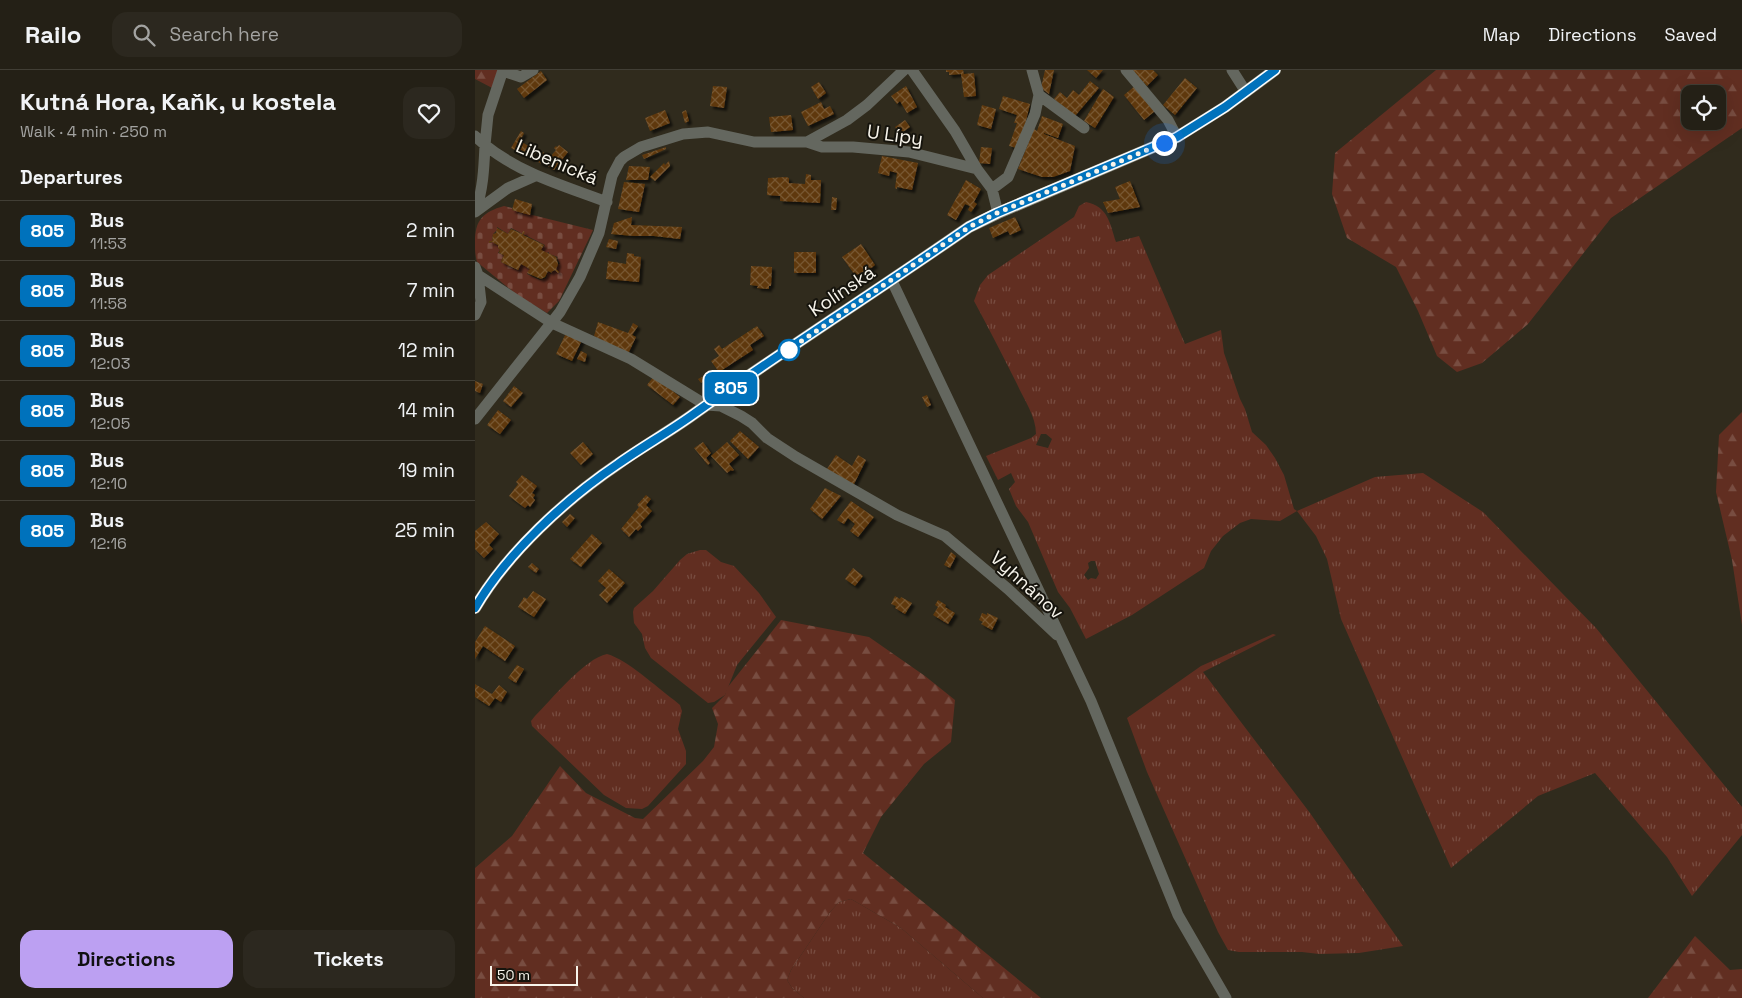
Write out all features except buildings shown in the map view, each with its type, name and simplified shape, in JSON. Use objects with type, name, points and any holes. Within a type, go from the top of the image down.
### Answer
[{"type":"street","points":[[533,70],[521,77],[503,70],[488,115],[484,172],[479,203],[475,212],[509,188],[535,176]]},
{"type":"street","points":[[807,142],[847,120],[867,105],[904,70]]},
{"type":"street","name":"U Lípy","points":[[912,70],[955,131],[977,169],[992,188],[997,213]]},
{"type":"street","points":[[992,188],[1008,177],[1035,114],[1039,95],[1032,70]]},
{"type":"street","points":[[1126,70],[1168,120],[1177,137]]},
{"type":"street","points":[[1232,70],[1246,92]]},
{"type":"street","name":"Kolínská","points":[[475,608],[484,592],[507,563],[563,505],[617,464],[892,281],[969,227],[997,213],[1177,137],[1225,107],[1275,70]]},
{"type":"street","points":[[1039,95],[1084,128]]},
{"type":"street","name":"U Lípy","points":[[475,419],[560,312],[580,276],[599,233],[612,176],[620,161],[641,147],[683,134],[708,132],[754,142],[807,142],[822,147],[853,147],[909,152],[977,169]]},
{"type":"street","name":"Libenická","points":[[475,136],[501,158],[535,176],[607,202]]},
{"type":"street","points":[[475,315],[481,302],[476,273]]},
{"type":"street","name":"Vyhnánov","points":[[476,273],[552,322],[631,359],[706,405],[721,406],[741,416],[752,423],[767,438],[796,457],[897,515],[945,536],[1008,589],[1062,639]]},
{"type":"street","name":"Vyhnánov","points":[[892,281],[1062,639]]},
{"type":"street","points":[[1062,639],[1091,701],[1178,914],[1226,998]]},
{"type":"green space","points":[[475,70],[500,70],[496,90],[475,79]]},
{"type":"green space","points":[[1436,70],[1742,70],[1742,128],[1611,218],[1528,324],[1482,363],[1457,372],[1437,356],[1418,311],[1396,267],[1347,238],[1332,194],[1335,153]]},
{"type":"green space","points":[[1086,202],[1099,207],[1110,222],[1116,242],[1139,236],[1185,344],[1221,330],[1224,353],[1252,432],[1266,445],[1275,458],[1284,475],[1294,509],[1297,511],[1280,521],[1251,519],[1240,523],[1223,536],[1211,551],[1204,568],[1132,615],[1086,639],[1070,608],[1058,592],[1028,522],[1016,506],[1009,489],[1015,482],[1011,473],[998,480],[986,456],[1031,438],[1036,434],[1029,408],[974,301],[980,285],[988,275],[1074,217],[1079,206]],"holes":[[[1041,434],[1046,434],[1052,439],[1048,448],[1036,445]],[[1095,561],[1099,574],[1096,579],[1091,578],[1088,580],[1084,575],[1089,568],[1088,563]]]},
{"type":"green space","points":[[504,206],[512,208],[512,210],[593,230],[559,301],[547,313],[517,295],[477,262],[475,234],[479,223],[486,214]],"holes":[[[497,227],[508,234],[511,228],[545,245],[541,250],[558,257],[560,264],[558,264],[557,270],[551,272],[551,274],[548,271],[546,278],[540,280],[527,274],[530,269],[521,264],[517,270],[501,262],[504,255],[498,253],[500,250],[498,245],[489,241],[492,241]]]},
{"type":"green space","points":[[1742,412],[1742,625],[1732,560],[1716,492],[1719,435]]},
{"type":"green space","points":[[1423,473],[1483,512],[1596,628],[1742,807],[1742,835],[1692,896],[1667,857],[1595,773],[1538,796],[1451,868],[1341,619],[1327,559],[1316,536],[1297,511],[1375,477]]},
{"type":"green space","points":[[706,550],[721,562],[734,566],[759,593],[776,617],[737,665],[725,695],[714,702],[708,703],[651,658],[645,648],[642,634],[634,623],[633,612],[634,608],[653,591],[680,560],[687,554]]},
{"type":"green space","points":[[781,620],[869,637],[925,676],[955,700],[951,742],[924,764],[881,817],[863,853],[1041,998],[983,998],[901,928],[851,899],[839,902],[830,912],[791,970],[787,980],[792,988],[804,998],[475,998],[475,868],[512,836],[560,766],[586,793],[635,818],[643,819],[703,761],[714,747],[718,724],[712,708],[725,695],[727,688]]},
{"type":"green space","points":[[1273,634],[1276,635],[1203,672],[1310,813],[1403,946],[1359,953],[1319,954],[1302,952],[1239,952],[1228,950],[1218,932],[1147,772],[1127,718],[1201,666]]},
{"type":"green space","points":[[607,654],[624,662],[641,674],[680,705],[682,711],[678,729],[686,751],[686,764],[648,806],[642,809],[626,808],[604,795],[532,726],[531,721],[535,716],[569,680],[589,663]]},
{"type":"green space","points":[[851,899],[901,928],[983,998],[804,998],[792,988],[787,980],[791,970],[830,912],[839,902]]},
{"type":"green space","points":[[1695,936],[1730,970],[1742,969],[1742,998],[1648,998]]},
{"type":"bus line","name":"805","points":[[475,608],[484,592],[507,563],[563,505],[617,464],[892,281],[969,227],[997,213],[1177,137],[1225,107],[1275,70]]},
{"type":"route","points":[[789,350],[784,353],[969,227],[997,213],[1164,143]]}]
